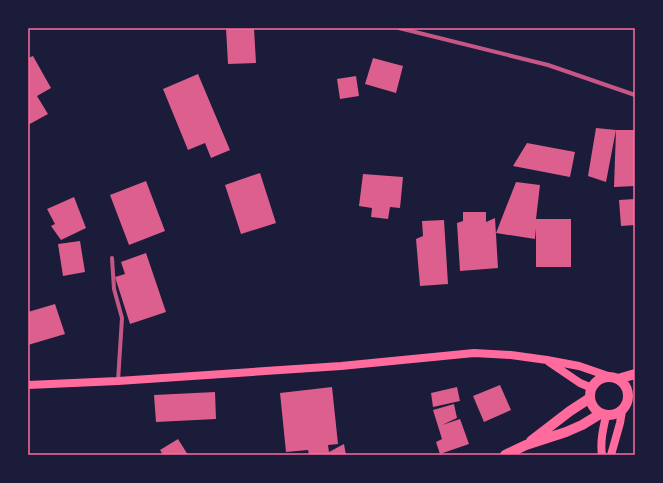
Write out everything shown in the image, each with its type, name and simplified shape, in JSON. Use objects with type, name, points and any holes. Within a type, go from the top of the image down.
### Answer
[{"type":"main road","points":[[28,385],[118,381],[341,366],[474,353],[512,355],[579,366],[623,382],[629,394],[628,401],[624,409],[611,455]]},
{"type":"main road","points":[[547,360],[580,383],[591,393],[592,405],[595,410],[603,415],[611,416],[617,414],[635,402]]},
{"type":"main road","points":[[526,445],[591,393],[598,381],[604,378],[614,378],[635,374]]},
{"type":"main road","points":[[505,455],[526,445],[566,432],[603,415]]},
{"type":"main road","points":[[602,455],[603,415]]},
{"type":"street","points":[[399,28],[548,65],[635,95]]},
{"type":"street","points":[[112,258],[114,289],[122,318],[118,381]]},
{"type":"building","points":[[226,28],[254,28],[256,63],[228,64]]},
{"type":"building","points":[[33,56],[51,88],[37,96],[48,114],[28,125],[28,58]]},
{"type":"building","points":[[373,58],[403,66],[396,93],[365,84]]},
{"type":"building","points":[[198,74],[230,150],[211,158],[205,143],[188,150],[163,89]]},
{"type":"building","points":[[356,76],[359,96],[340,99],[337,79]]},
{"type":"building","points":[[596,128],[616,130],[606,182],[588,176]]},
{"type":"building","points":[[616,130],[635,130],[635,186],[614,187]]},
{"type":"building","points":[[527,143],[575,152],[570,177],[513,166]]},
{"type":"building","points":[[260,173],[276,223],[241,234],[225,185]]},
{"type":"building","points":[[363,174],[403,177],[400,208],[390,207],[388,219],[371,217],[372,208],[359,206]]},
{"type":"building","points":[[146,181],[165,231],[129,245],[110,195]]},
{"type":"building","points":[[516,182],[540,185],[536,219],[571,219],[571,267],[536,267],[536,228],[535,239],[496,233]]},
{"type":"building","points":[[74,197],[86,228],[61,240],[51,226],[55,224],[47,209]]},
{"type":"building","points":[[635,199],[635,225],[621,226],[619,200]]},
{"type":"building","points":[[463,212],[486,212],[486,222],[495,218],[498,268],[460,271],[457,223],[463,221]]},
{"type":"building","points":[[444,220],[448,284],[420,286],[416,239],[423,236],[422,221]]},
{"type":"building","points":[[80,241],[85,272],[63,276],[58,244]]},
{"type":"building","points":[[146,253],[166,312],[130,324],[115,277],[125,274],[121,262]]},
{"type":"building","points":[[55,304],[65,334],[28,345],[28,312]]},
{"type":"building","points":[[500,385],[511,410],[484,422],[473,396]]},
{"type":"building","points":[[332,387],[338,444],[328,445],[329,452],[344,444],[346,455],[309,455],[308,450],[286,452],[280,393]]},
{"type":"building","points":[[457,387],[460,401],[433,407],[431,393]]},
{"type":"building","points":[[215,392],[216,419],[156,422],[154,395]]},
{"type":"building","points":[[454,404],[457,418],[442,425],[460,419],[469,444],[440,454],[436,442],[442,439],[433,410]]},
{"type":"building","points":[[178,439],[188,455],[163,455],[160,450]]}]
